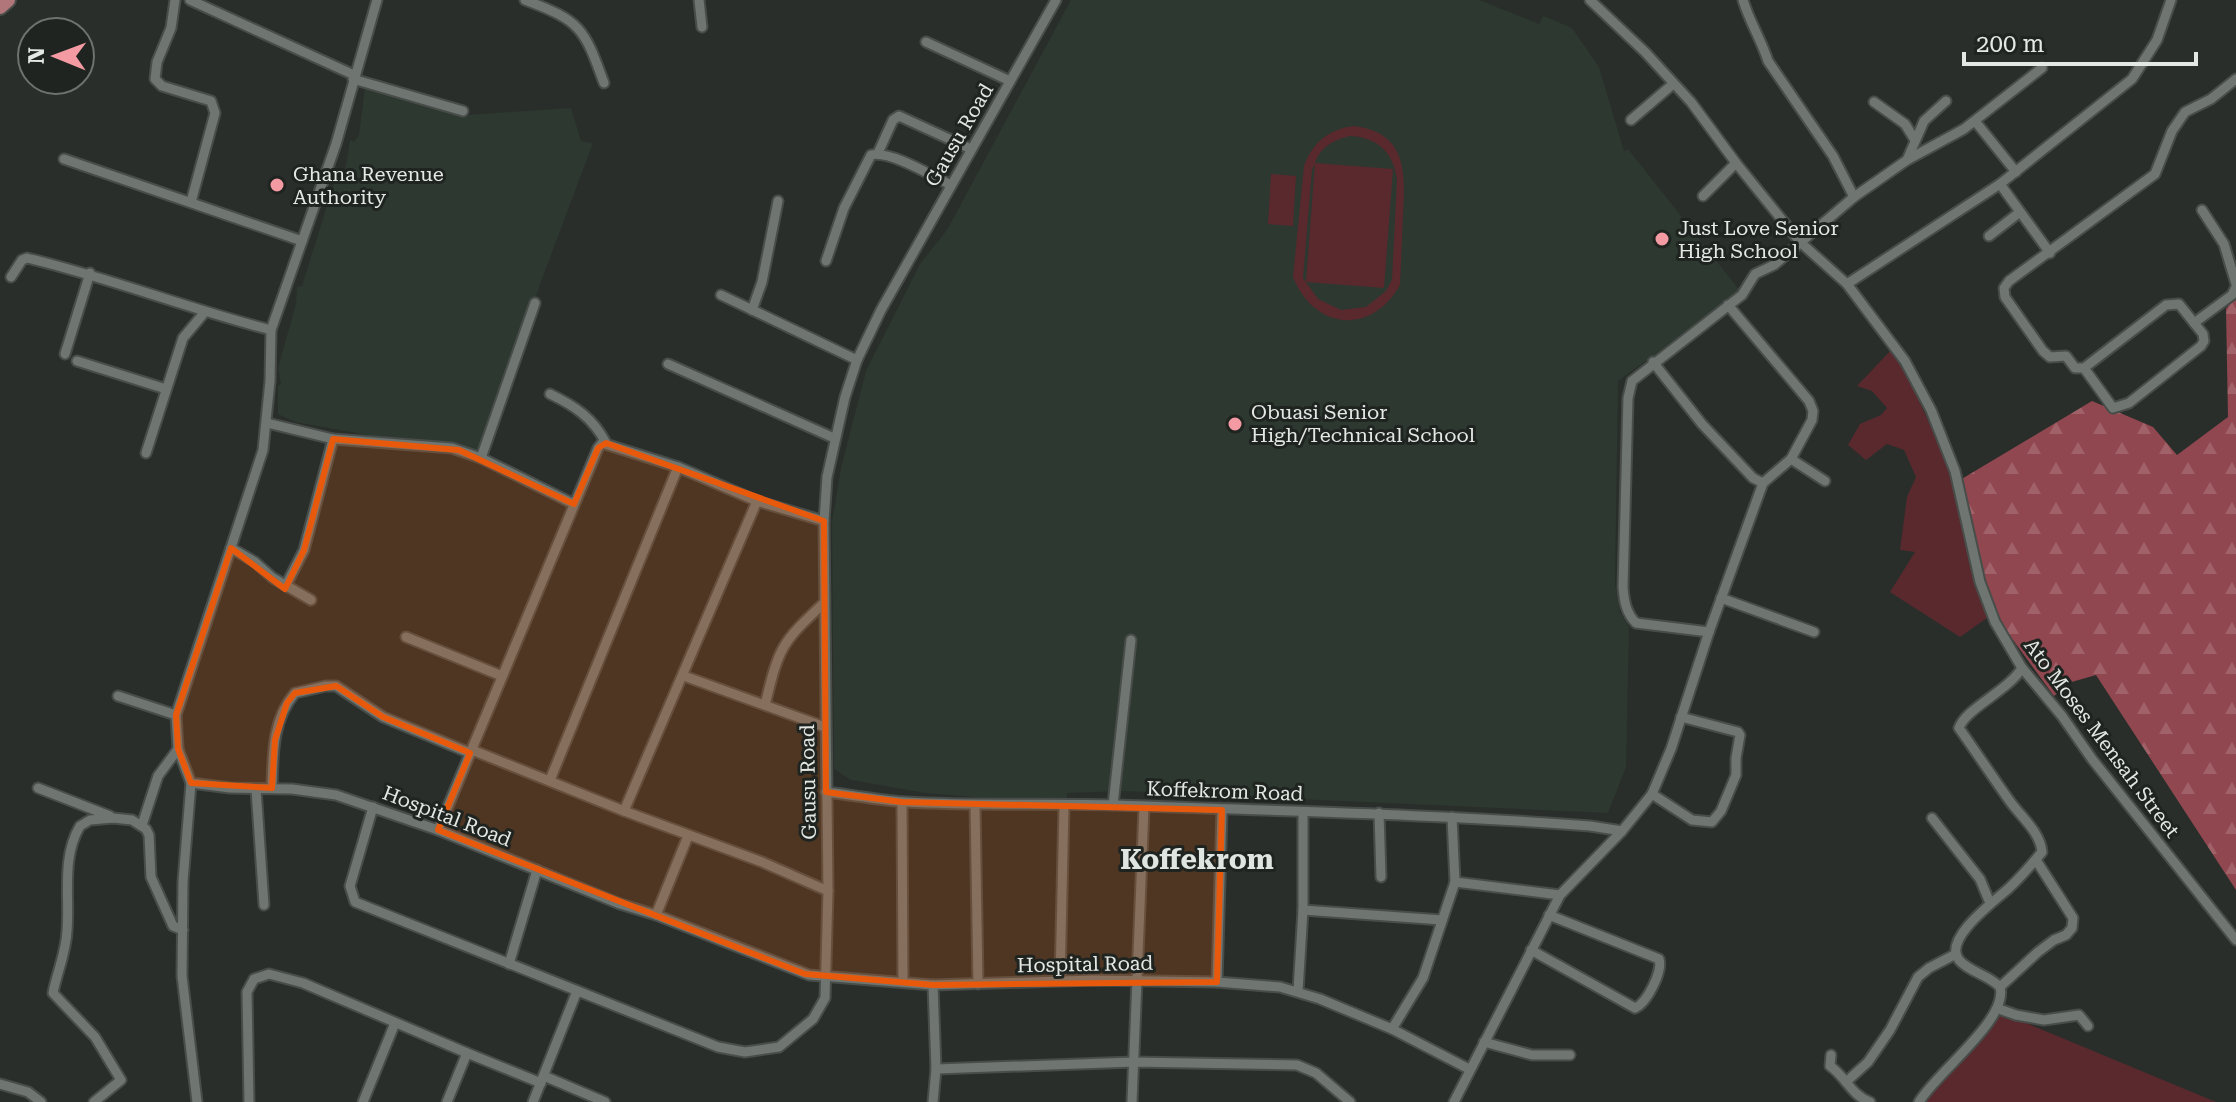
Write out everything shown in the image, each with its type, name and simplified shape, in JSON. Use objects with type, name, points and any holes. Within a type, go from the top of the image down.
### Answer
[{"type":"main road","points":[[0,7],[8,0]]},
{"type":"street","points":[[175,0],[171,28],[157,62],[155,79],[162,86],[211,101],[215,113],[191,202]]},
{"type":"street","points":[[190,0],[353,77],[463,111]]},
{"type":"street","points":[[197,1102],[182,976],[186,824],[191,783],[178,749],[176,715],[263,450],[271,330],[336,144],[377,0]]},
{"type":"street","points":[[525,0],[564,15],[572,22],[590,44],[604,83]]},
{"type":"street","points":[[699,0],[702,27]]},
{"type":"street","name":"Gausu Road","points":[[373,807],[350,886],[355,902],[718,1047],[745,1052],[779,1047],[813,1019],[821,1006],[827,976],[824,521],[834,438],[857,360],[881,310],[1056,0]]},
{"type":"street","name":"Ato Moses Mensah Street","points":[[1590,0],[1635,41],[1691,102],[1800,242],[1847,284],[1905,361],[1931,410],[1955,471],[1980,582],[1995,622],[2022,668],[2236,940]]},
{"type":"street","points":[[1743,0],[1768,61],[1833,156],[1854,197]]},
{"type":"street","points":[[1847,284],[2000,184],[2132,79],[2157,40],[2171,0]]},
{"type":"street","points":[[926,42],[1010,81]]},
{"type":"street","points":[[1709,632],[1636,623],[1624,603],[1623,526],[1628,398],[1632,381],[1742,295],[1755,274],[1774,265],[1854,197],[1907,160],[1975,121],[2042,68]]},
{"type":"street","points":[[2084,368],[2109,405],[2118,409],[2201,346],[2203,334],[2179,304],[2166,305],[2084,368],[2075,368],[2066,356],[2046,355],[2005,297],[2004,288],[2009,281],[2155,174],[2172,131],[2185,112],[2211,99],[2236,79]]},
{"type":"street","points":[[1631,120],[1673,84]]},
{"type":"street","points":[[1907,160],[1924,121],[1946,101]]},
{"type":"street","points":[[1874,102],[1905,124],[1915,140]]},
{"type":"street","points":[[878,153],[893,120],[899,116],[971,149]]},
{"type":"street","points":[[1975,121],[2016,172]]},
{"type":"street","points":[[826,261],[844,208],[871,155],[878,153],[951,185]]},
{"type":"street","points":[[64,159],[302,241]]},
{"type":"street","points":[[1703,196],[1736,163]]},
{"type":"street","points":[[2000,184],[2050,253]]},
{"type":"street","points":[[752,310],[762,282],[778,201]]},
{"type":"street","points":[[2194,323],[2232,295],[2236,286],[2224,244],[2202,210]]},
{"type":"street","points":[[1989,236],[2020,212]]},
{"type":"street","points":[[11,277],[22,260],[27,258],[90,273],[204,313],[271,330]]},
{"type":"street","points":[[65,354],[90,273]]},
{"type":"street","points":[[721,295],[857,360]]},
{"type":"street","points":[[481,458],[535,303]]},
{"type":"street","points":[[1454,1102],[1560,895],[1622,831],[1652,794],[1763,483],[1791,459],[1812,420],[1809,401],[1728,305]]},
{"type":"street","points":[[146,453],[183,338],[204,313]]},
{"type":"street","points":[[77,361],[166,389]]},
{"type":"street","points":[[1653,362],[1702,424],[1753,478],[1763,483]]},
{"type":"street","points":[[668,364],[834,438]]},
{"type":"street","points":[[550,394],[575,406],[591,421],[606,443],[678,467],[757,501],[824,521]]},
{"type":"street","points":[[267,423],[333,439],[452,448],[481,458],[574,504]]},
{"type":"street","points":[[286,585],[304,550],[333,439]]},
{"type":"street","points":[[438,830],[598,448],[606,443]]},
{"type":"street","points":[[1791,459],[1825,481]]},
{"type":"street","points":[[550,780],[678,467]]},
{"type":"street","points":[[624,811],[757,501]]},
{"type":"street","points":[[231,548],[311,600]]},
{"type":"street","points":[[1721,598],[1814,632]]},
{"type":"street","points":[[765,705],[781,647],[824,603]]},
{"type":"street","points":[[406,637],[502,676]]},
{"type":"street","points":[[1113,805],[1131,640]]},
{"type":"street","points":[[1919,1102],[1999,1009],[2002,998],[2000,987],[1989,977],[1964,964],[1956,954],[1957,945],[1973,919],[2009,888],[2042,852],[2041,842],[1959,728],[1965,717],[2014,681],[2022,668]]},
{"type":"street","points":[[684,676],[825,727]]},
{"type":"street","points":[[272,788],[273,754],[280,714],[295,693],[336,686],[383,717],[762,862],[828,891]]},
{"type":"street","points":[[118,696],[176,715]]},
{"type":"street","points":[[1652,794],[1692,820],[1712,822],[1721,811],[1736,775],[1738,732],[1681,717]]},
{"type":"street","points":[[142,825],[158,776],[178,749]]},
{"type":"street","name":"Hospital Road","points":[[191,783],[336,795],[438,830],[620,904],[656,915],[805,974],[933,985],[1060,980],[1217,982],[1298,991],[1392,1029],[1469,1069]]},
{"type":"street","points":[[38,788],[113,818]]},
{"type":"street","points":[[256,789],[264,905]]},
{"type":"street","name":"Koffekrom Road","points":[[826,792],[902,802],[1379,813],[1590,826],[1622,831]]},
{"type":"street","points":[[902,802],[903,981]]},
{"type":"street","points":[[975,805],[978,984]]},
{"type":"street","points":[[1060,980],[1064,806]]},
{"type":"street","points":[[1132,1102],[1144,807]]},
{"type":"street","points":[[1217,982],[1222,810]]},
{"type":"street","points":[[1298,991],[1303,910],[1303,812]]},
{"type":"street","points":[[1379,813],[1381,877]]},
{"type":"street","points":[[1392,1029],[1423,978],[1455,882],[1452,817]]},
{"type":"street","points":[[94,1102],[121,1080],[95,1037],[53,993],[66,941],[68,866],[75,834],[80,826],[90,820],[113,818],[132,820],[142,825],[149,835],[151,877],[173,926],[183,930]]},
{"type":"street","points":[[1932,818],[1980,879],[1990,903]]},
{"type":"street","points":[[656,915],[688,836]]},
{"type":"street","points":[[2000,987],[2038,952],[2066,935],[2074,923],[2036,860]]},
{"type":"street","points":[[509,964],[537,870]]},
{"type":"street","points":[[1455,882],[1560,895]]},
{"type":"street","points":[[1303,910],[1442,920]]},
{"type":"street","points":[[1531,950],[1635,1008],[1642,1005],[1661,967],[1659,959],[1549,915]]},
{"type":"street","points":[[1846,1082],[1859,1072],[1890,1030],[1918,977],[1956,954]]},
{"type":"street","points":[[249,1102],[246,1000],[249,986],[260,975],[269,974],[303,983],[467,1053],[605,1102]]},
{"type":"street","points":[[933,985],[936,1069],[933,1102]]},
{"type":"street","points":[[533,1102],[577,991]]},
{"type":"street","points":[[1999,1009],[2044,1020],[2079,1015],[2088,1026]]},
{"type":"street","points":[[363,1102],[395,1023]]},
{"type":"street","points":[[1484,1042],[1532,1055],[1570,1055]]},
{"type":"street","points":[[447,1102],[467,1053]]},
{"type":"street","points":[[1831,1055],[1830,1066],[1856,1096],[1870,1102]]},
{"type":"street","points":[[936,1069],[1134,1062],[1301,1066],[1316,1073],[1350,1102]]},
{"type":"street","points":[[0,1084],[28,1092],[41,1102]]},
{"type":"highlighted area","points":[[333,439],[459,450],[574,504],[598,448],[606,443],[824,521],[826,792],[902,802],[1222,810],[1217,982],[933,985],[805,974],[438,830],[470,753],[383,717],[336,686],[295,693],[287,703],[275,740],[272,788],[191,783],[178,749],[176,715],[231,548],[285,589],[304,550]]},
{"type":"shaded area","name":"Obuasi Senior High/Technical School","points":[[1071,0],[1479,0],[1539,24],[1543,16],[1572,28],[1599,67],[1624,151],[1628,149],[1741,292],[1618,381],[1615,583],[1620,613],[1629,627],[1626,767],[1608,813],[1123,791],[1067,793],[1067,798],[997,799],[925,793],[851,780],[834,769],[832,522],[841,468],[866,371],[920,264],[947,230]]},
{"type":"shaded area","points":[[365,88],[465,115],[571,108],[581,141],[593,143],[481,453],[456,445],[390,439],[295,422],[278,414],[278,386],[281,383],[278,368],[296,304],[297,287],[302,286],[336,177],[344,178],[350,140],[354,142],[359,135]]},
{"type":"shaded area","points":[[1354,126],[1372,130],[1385,137],[1400,158],[1404,185],[1400,285],[1375,312],[1360,319],[1344,320],[1315,308],[1293,277],[1304,166],[1323,138]],"holes":[[[1351,136],[1361,137],[1383,148],[1395,169],[1392,280],[1386,291],[1366,307],[1341,310],[1318,299],[1303,278],[1312,170],[1318,157],[1334,141]]]},
{"type":"shaded area","points":[[1315,163],[1393,169],[1384,288],[1306,282]]},
{"type":"shaded area","points":[[1271,174],[1296,176],[1293,226],[1268,224]]},
{"type":"shaded area","points":[[1894,347],[1951,470],[1987,618],[1960,637],[1890,592],[1915,552],[1900,550],[1907,497],[1916,477],[1904,450],[1887,444],[1866,460],[1848,445],[1860,424],[1881,415],[1887,408],[1872,391],[1857,386]]},
{"type":"shaded area","points":[[2002,1013],[2216,1102],[1922,1102]]},
{"type":"green space","points":[[2236,296],[2236,890],[2096,675],[2068,683],[2054,696],[1997,618],[1979,561],[1960,480],[2092,401],[2153,427],[2177,455],[2228,417],[2226,309]]},
{"type":"place","name":"Ghana Revenue Authority","points":[[277,185]]},
{"type":"place","name":"Just Love Senior High School","points":[[1662,239]]},
{"type":"place","name":"Obuasi Senior High/Technical School","points":[[1235,424]]},
{"type":"district","name":"Koffekrom","points":[[1197,859]]}]
